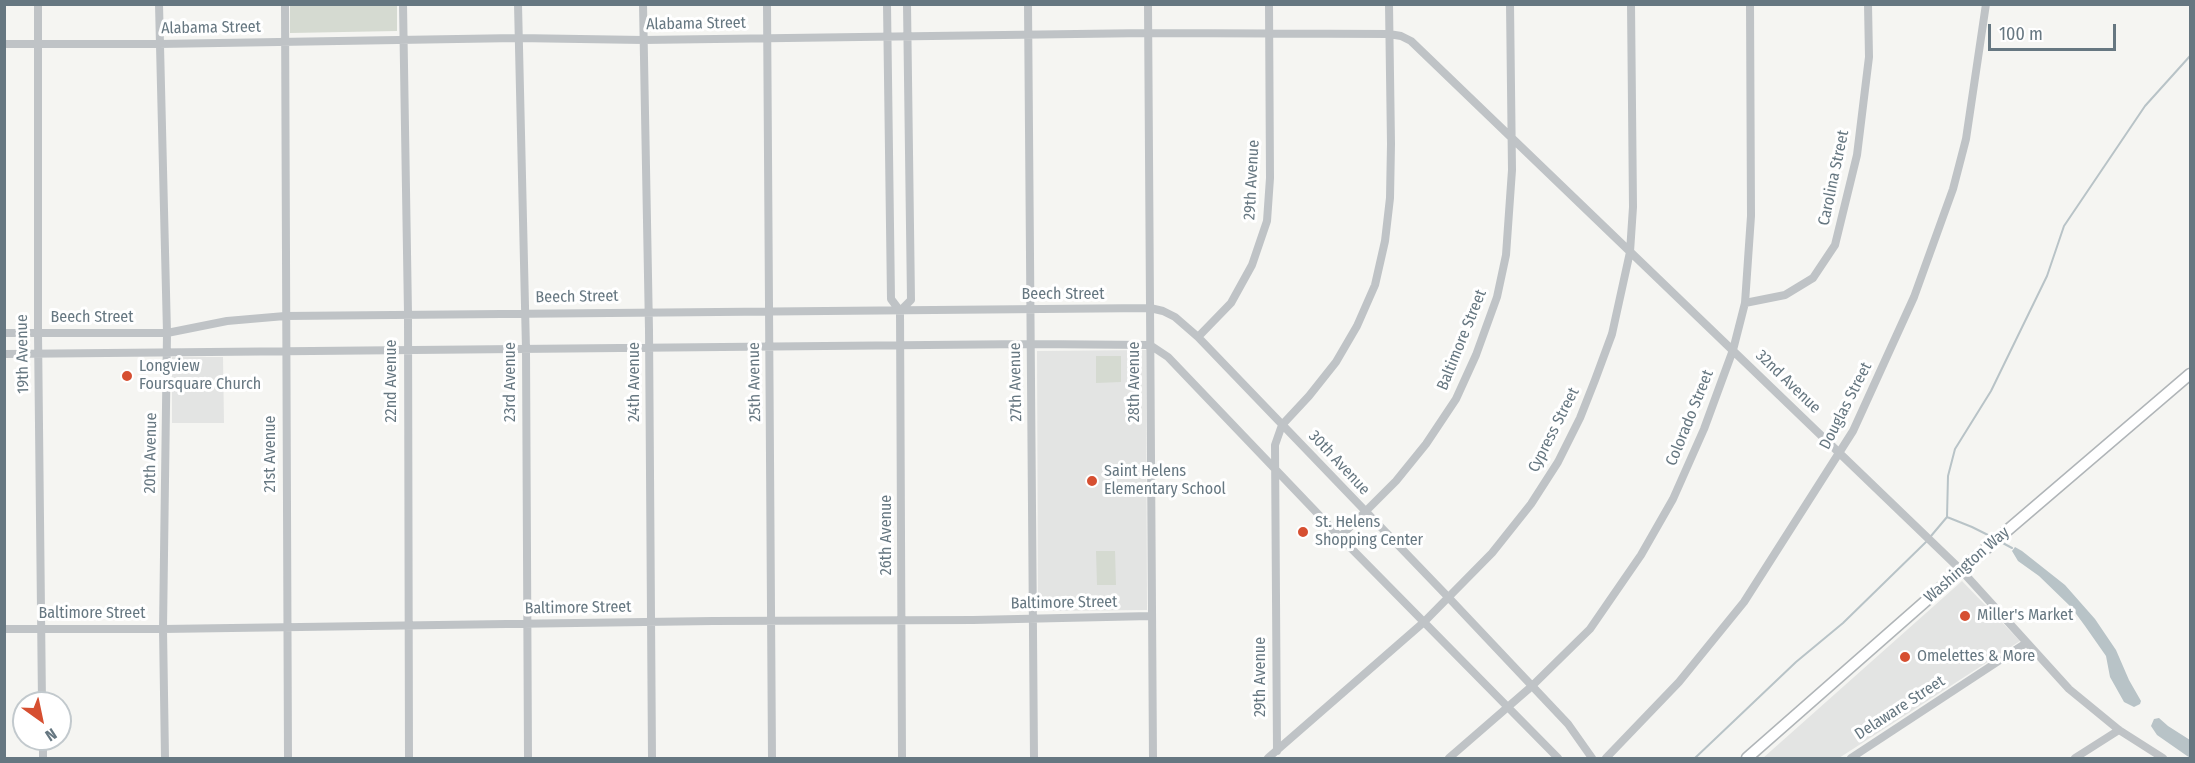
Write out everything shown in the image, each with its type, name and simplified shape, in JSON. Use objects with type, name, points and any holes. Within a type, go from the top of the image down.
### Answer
[{"type":"main road","name":"Washington Way","points":[[1747,759],[1960,570],[2190,374]]},
{"type":"street","name":"19th Avenue","points":[[38,4],[38,354],[42,691]]},
{"type":"street","name":"20th Avenue","points":[[159,4],[167,333],[163,629],[165,759]]},
{"type":"street","name":"21st Avenue","points":[[285,4],[288,759]]},
{"type":"street","name":"22nd Avenue","points":[[403,4],[408,314],[409,759]]},
{"type":"street","name":"23rd Avenue","points":[[518,4],[517,38],[526,312],[528,759]]},
{"type":"street","name":"24th Avenue","points":[[643,4],[650,347],[652,759]]},
{"type":"street","name":"25th Avenue","points":[[767,4],[772,759]]},
{"type":"street","name":"26th Avenue","points":[[887,4],[891,298],[900,311],[902,759]]},
{"type":"street","name":"26th Avenue","points":[[900,311],[911,300],[907,4]]},
{"type":"street","name":"27th Avenue","points":[[1028,4],[1034,759]]},
{"type":"street","name":"28th Avenue","points":[[1148,4],[1154,759]]},
{"type":"street","name":"29th Avenue","points":[[1198,337],[1231,303],[1252,265],[1268,221],[1270,178],[1269,4]]},
{"type":"street","points":[[1282,425],[1336,362],[1357,326],[1375,285],[1385,241],[1390,198],[1389,4]]},
{"type":"street","name":"Baltimore Street","points":[[1340,537],[1396,481],[1426,444],[1456,399],[1476,355],[1497,297],[1506,255],[1511,191],[1510,4]]},
{"type":"street","name":"Cypress Street","points":[[1268,759],[1424,622],[1492,553],[1531,504],[1558,462],[1584,409],[1612,334],[1630,252],[1633,207],[1631,4]]},
{"type":"street","name":"Colorado Street","points":[[1449,759],[1532,686],[1590,629],[1641,555],[1673,499],[1704,429],[1733,350],[1745,303],[1751,216],[1750,4]]},
{"type":"street","name":"Carolina Street","points":[[1745,303],[1785,295],[1813,278],[1835,245],[1857,155],[1869,57],[1868,4]]},
{"type":"street","name":"Douglas Street","points":[[1606,759],[1679,682],[1744,602],[1853,431],[1914,297],[1953,189],[1966,139],[1986,4]]},
{"type":"street","name":"Alabama Street","points":[[4,44],[159,44],[517,38],[643,40],[1148,33],[1389,34]]},
{"type":"street","name":"32nd Avenue","points":[[1389,34],[1411,41],[1841,453],[1960,570],[2069,688],[2119,730],[2163,759]]},
{"type":"street","name":"Beech Street","points":[[4,333],[167,333],[227,321],[285,316],[1150,308]]},
{"type":"street","name":"30th Avenue","points":[[1150,308],[1175,317],[1198,337],[1568,724],[1592,759]]},
{"type":"street","points":[[4,354],[770,346],[1150,345],[1168,357],[1340,537],[1558,759]]},
{"type":"street","name":"29th Avenue","points":[[1277,751],[1275,445],[1282,425]]},
{"type":"street","name":"Baltimore Street","points":[[4,629],[163,629],[1152,616]]},
{"type":"street","name":"Delaware Street","points":[[1851,759],[2026,643]]},
{"type":"street","points":[[2075,759],[2119,730]]},
{"type":"shaded area","points":[[290,5],[397,5],[397,31],[290,33]]},
{"type":"shaded area","name":"Saint Helens Elementary School","points":[[1146,350],[1147,610],[1038,611],[1037,351]]},
{"type":"shaded area","points":[[1096,356],[1121,356],[1121,382],[1096,383]]},
{"type":"shaded area","points":[[172,357],[223,357],[224,423],[172,423]]},
{"type":"shaded area","points":[[2015,547],[2065,585],[2095,619],[2116,650],[2141,701],[2140,704],[2134,707],[2124,702],[2110,677],[2106,656],[2085,626],[2071,607],[2039,576],[2018,561],[2012,551]]},
{"type":"shaded area","points":[[1096,551],[1115,551],[1116,585],[1097,585]]},
{"type":"shaded area","points":[[1962,581],[2020,641],[1839,758],[1763,758]]},
{"type":"shaded area","points":[[2159,718],[2190,740],[2190,758],[2157,735],[2151,726],[2154,719]]},
{"type":"waterway","points":[[1931,536],[1947,517],[1948,476],[1955,449],[1991,391],[2047,276],[2064,226],[2145,106],[2190,56]]},
{"type":"waterway","points":[[1947,517],[1994,538]]},
{"type":"waterway","points":[[1695,758],[1796,662],[1843,623],[1927,541]]},
{"type":"waterway","points":[[1999,541],[2012,548]]},
{"type":"place","name":"Longview Foursquare Church","points":[[127,376]]},
{"type":"place","name":"Saint Helens Elementary School","points":[[1092,481]]},
{"type":"place","name":"St. Helens Shopping Center","points":[[1303,532]]},
{"type":"place","name":"Miller's Market","points":[[1965,616]]},
{"type":"place","name":"Omelettes & More","points":[[1905,657]]}]
